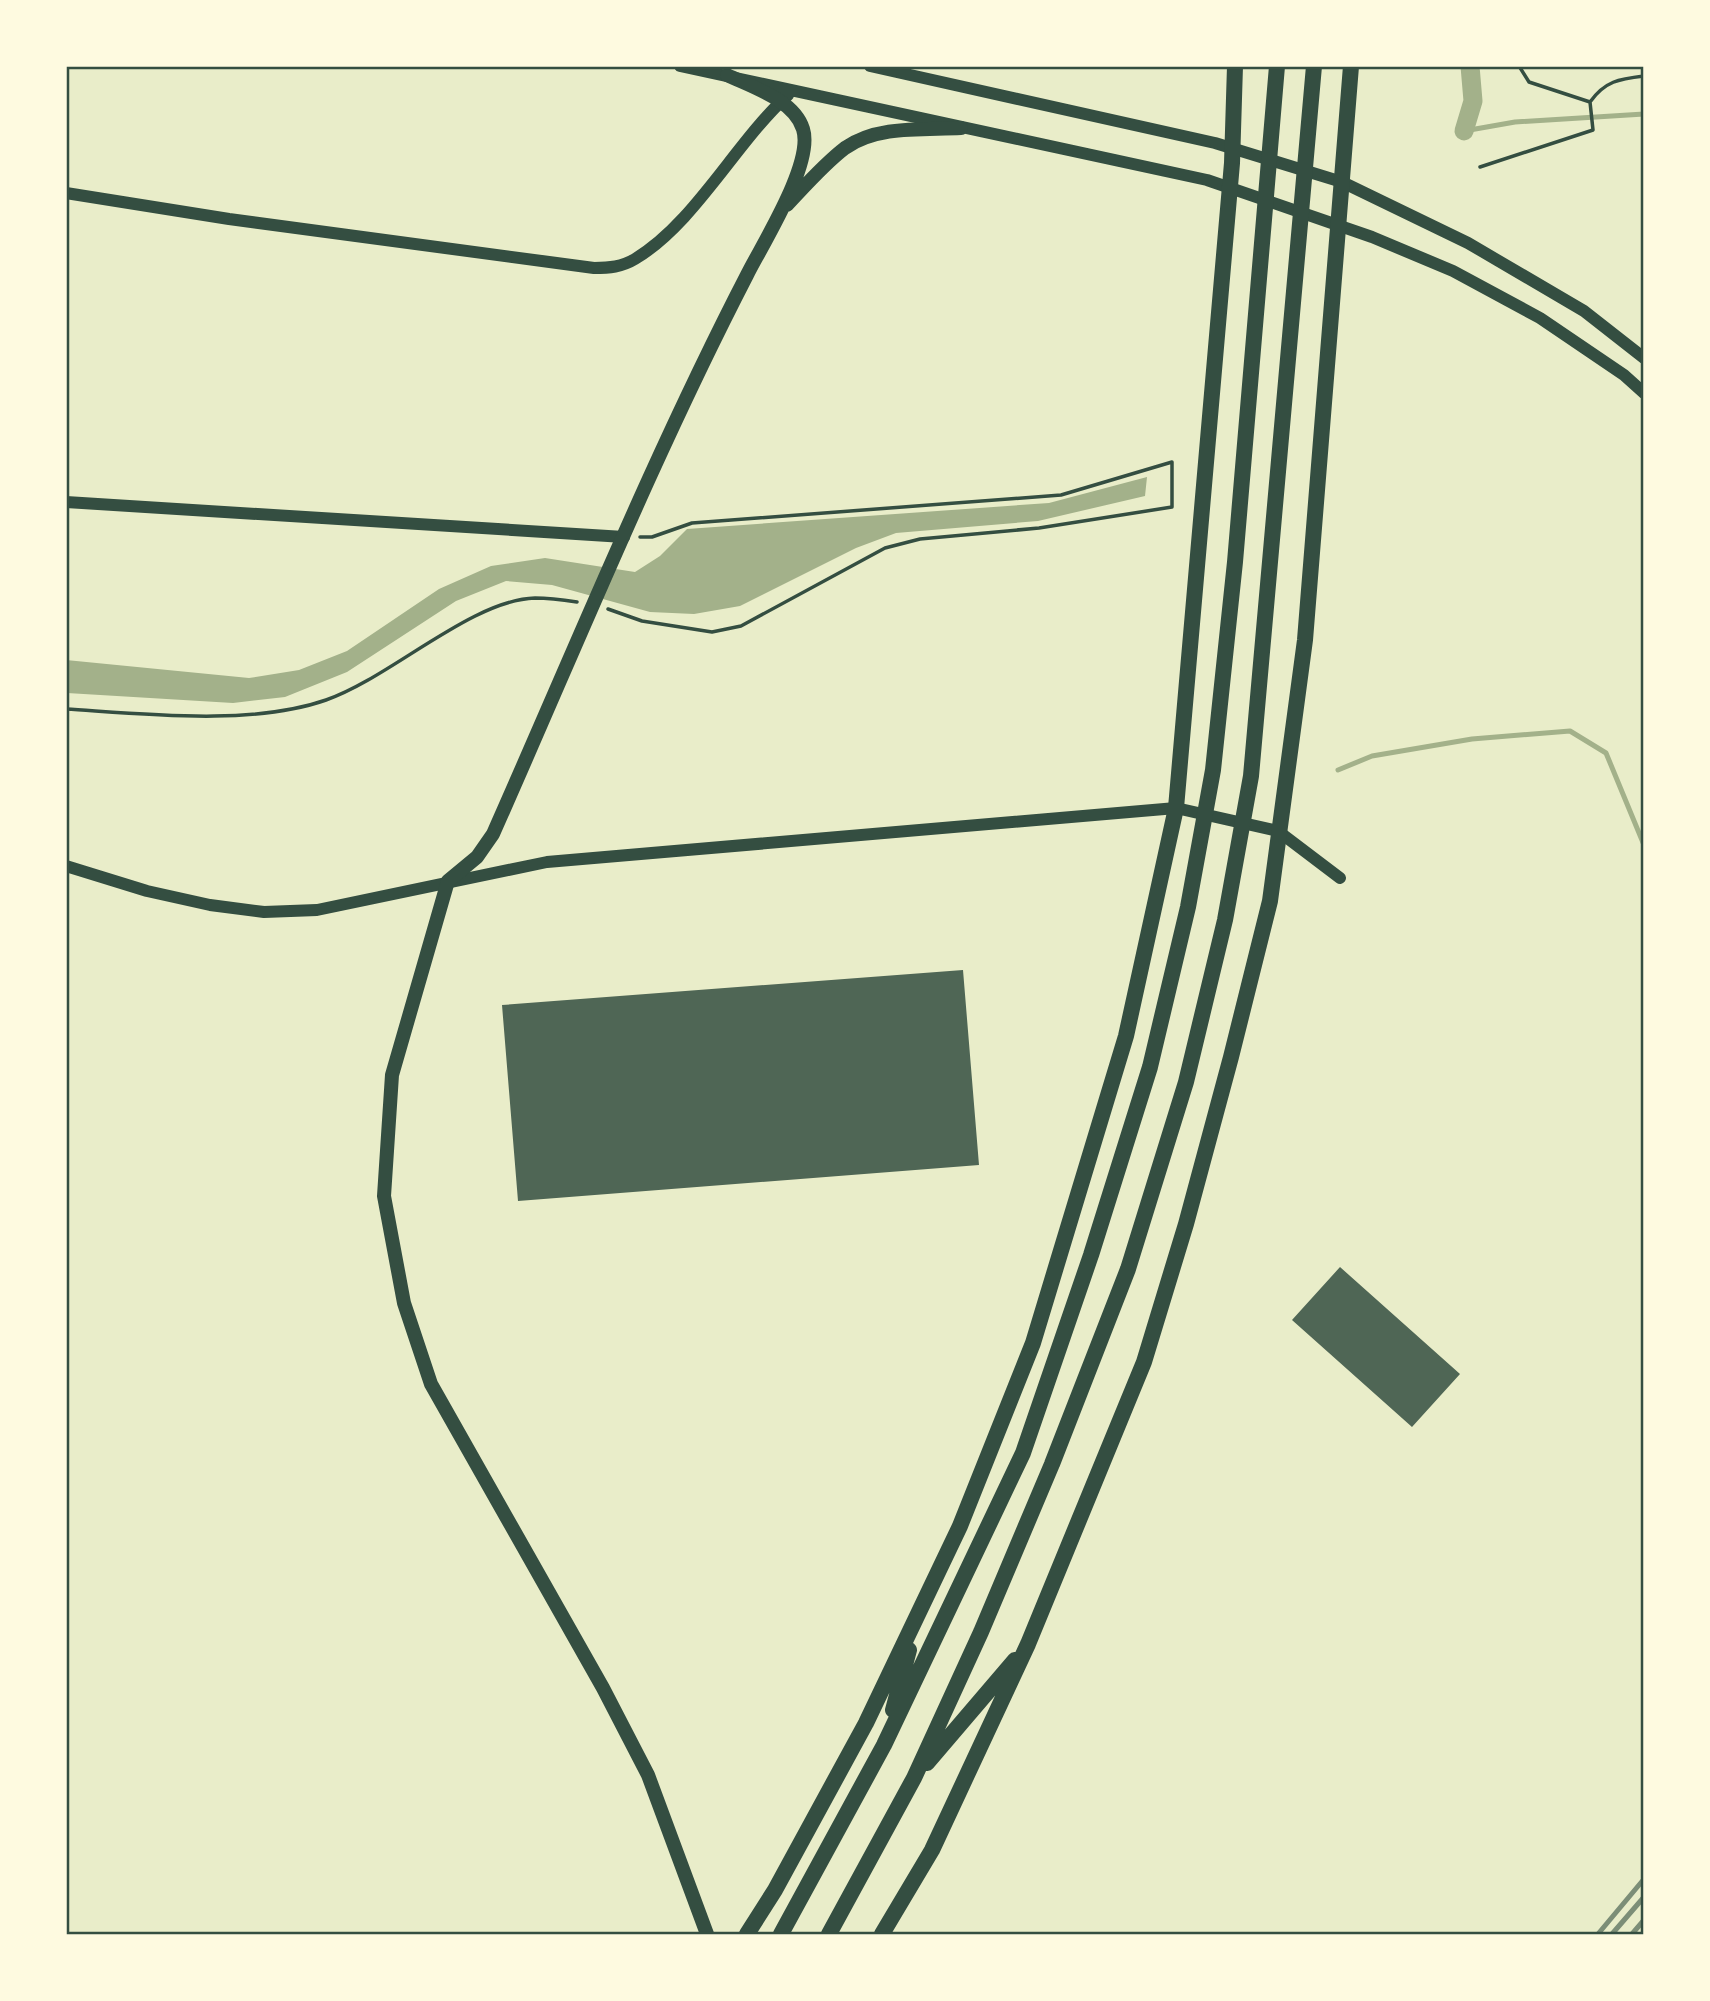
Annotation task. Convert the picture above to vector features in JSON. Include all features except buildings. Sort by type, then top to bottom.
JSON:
[{"type":"highway","points":[[747,1934],[775,1890],[866,1723],[960,1526],[1033,1343],[1126,1036],[1176,808],[1229,188],[1235,66]]},
{"type":"highway","points":[[781,1934],[884,1745],[1023,1452],[1091,1255],[1150,1067],[1188,907],[1213,770],[1236,549],[1277,66]]},
{"type":"highway","points":[[829,1934],[915,1778],[1052,1464],[1128,1269],[1186,1082],[1225,920],[1251,776],[1314,66]]},
{"type":"highway","points":[[882,1934],[932,1850],[1028,1644],[1144,1362],[1182,1237],[1270,901],[1305,640],[1351,66]]},
{"type":"highway","points":[[884,1745],[918,1614]]},
{"type":"highway","points":[[915,1778],[1028,1644]]},
{"type":"main road","points":[[707,1934],[648,1776],[603,1688],[431,1384],[404,1303],[384,1196],[392,1075],[448,881],[477,857],[493,834],[712,341],[778,213],[805,149],[803,129],[793,112],[727,75]]},
{"type":"main road","points":[[778,213],[846,147],[890,132],[961,128]]},
{"type":"street","points":[[680,66],[1207,180],[1339,226],[1453,271],[1540,318],[1624,375],[1643,393]]},
{"type":"street","points":[[870,66],[1232,148],[1342,182],[1479,250],[1584,312],[1643,358]]},
{"type":"street","points":[[66,193],[283,227],[594,268],[615,267],[635,259],[675,225],[794,90]]},
{"type":"street","points":[[66,502],[624,537]]},
{"type":"street","points":[[66,866],[198,902],[264,912],[317,911],[547,862],[1176,808],[1278,831],[1340,878]]},
{"type":"path","points":[[1519,66],[1529,82],[1590,102]]},
{"type":"path","points":[[1480,167],[1594,130],[1590,102],[1601,87],[1615,80],[1643,76]]},
{"type":"path","points":[[66,709],[215,715],[273,710],[325,701],[374,678],[486,612],[533,598],[595,605],[642,621],[678,628],[712,632],[741,626],[885,548],[920,539],[1039,528],[1172,507],[1172,462],[1061,495],[692,523],[652,537],[624,537]]},
{"type":"shaded area","points":[[1147,477],[1145,496],[1038,521],[896,533],[856,548],[740,606],[694,614],[650,612],[552,585],[506,581],[456,601],[347,672],[285,697],[233,703],[67,693],[66,660],[249,678],[299,670],[347,651],[439,589],[491,566],[545,558],[635,572],[660,556],[687,529],[1049,503]]},
{"type":"waterway","points":[[1464,131],[1473,101],[1470,66]]},
{"type":"waterway","points":[[1464,131],[1515,122],[1644,114]]},
{"type":"waterway","points":[[1338,770],[1372,756],[1472,739],[1570,731],[1606,753],[1644,845]]},
{"type":"railway","points":[[1598,1934],[1644,1879]]},
{"type":"railway","points":[[1612,1934],[1644,1897]]},
{"type":"railway","points":[[1632,1934],[1644,1920]]}]
